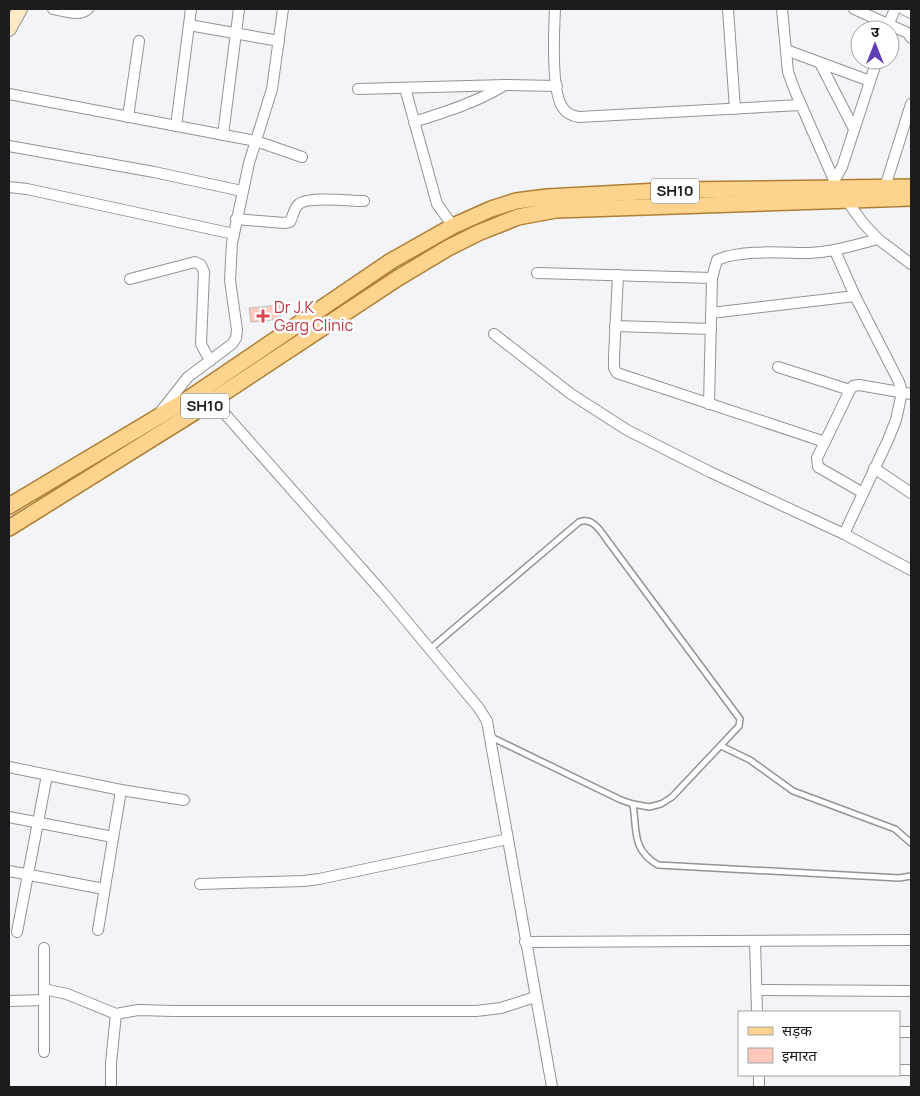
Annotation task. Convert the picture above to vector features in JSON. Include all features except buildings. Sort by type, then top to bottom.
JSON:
[{"type":"main road","points":[[9,29],[20,9]]},
{"type":"main road","name":"SH10","points":[[9,506],[156,418],[208,395],[391,261],[449,228],[491,209],[547,197],[678,190],[836,184],[911,187]]},
{"type":"main road","name":"SH10","points":[[9,528],[208,395],[398,278],[448,248],[478,233],[518,217],[556,210],[911,198]]},
{"type":"street","points":[[52,9],[83,13],[88,9]]},
{"type":"street","points":[[176,126],[191,9]]},
{"type":"street","points":[[223,135],[239,9]]},
{"type":"street","points":[[555,9],[554,49],[557,86],[560,103],[570,115],[579,117],[801,105]]},
{"type":"street","points":[[728,9],[736,109]]},
{"type":"street","points":[[854,9],[874,20]]},
{"type":"street","points":[[902,9],[911,12]]},
{"type":"street","points":[[785,10],[788,72],[836,184],[846,200],[878,240],[911,264]]},
{"type":"street","points":[[156,418],[188,377],[232,344],[236,338],[237,330],[230,280],[236,219],[242,191],[272,89],[281,12]]},
{"type":"street","points":[[188,26],[279,41]]},
{"type":"street","points":[[900,31],[908,33],[911,38]]},
{"type":"street","points":[[128,117],[139,41]]},
{"type":"street","points":[[786,50],[870,80]]},
{"type":"street","points":[[820,63],[854,129]]},
{"type":"street","points":[[836,184],[874,70]]},
{"type":"street","points":[[358,89],[505,85],[557,86]]},
{"type":"street","points":[[414,122],[469,104],[505,85]]},
{"type":"street","points":[[405,88],[437,204],[449,228]]},
{"type":"street","points":[[9,94],[256,141],[302,157]]},
{"type":"street","points":[[885,187],[911,104]]},
{"type":"street","points":[[9,146],[154,172],[242,191]]},
{"type":"street","points":[[9,186],[234,234]]},
{"type":"street","points":[[236,219],[284,224],[290,222],[297,205],[301,202],[310,200],[364,201]]},
{"type":"street","points":[[709,404],[712,278],[717,260],[725,257],[769,252],[835,251],[878,240]]},
{"type":"street","points":[[835,251],[855,296],[899,382],[907,393]]},
{"type":"street","points":[[130,280],[195,262],[201,265],[204,272],[201,344],[210,361]]},
{"type":"street","points":[[537,273],[712,278]]},
{"type":"street","points":[[618,275],[614,368],[617,373],[825,442]]},
{"type":"street","points":[[712,313],[855,296]]},
{"type":"street","points":[[615,326],[711,329]]},
{"type":"street","points":[[494,334],[571,394],[628,430],[710,472],[844,534],[911,570]]},
{"type":"street","points":[[778,367],[850,390]]},
{"type":"street","points":[[863,493],[818,467],[817,458],[853,386],[859,384],[907,393]]},
{"type":"street","points":[[844,534],[888,440],[907,393]]},
{"type":"street","points":[[208,395],[384,594],[478,707],[487,721],[552,1087]]},
{"type":"street","points":[[874,468],[911,493]]},
{"type":"street","points":[[9,769],[184,800]]},
{"type":"street","points":[[17,932],[46,775]]},
{"type":"street","points":[[98,930],[121,790]]},
{"type":"street","points":[[9,817],[113,837]]},
{"type":"street","points":[[200,884],[319,879],[508,839]]},
{"type":"street","points":[[9,871],[104,889]]},
{"type":"street","points":[[526,942],[911,940]]},
{"type":"street","points":[[755,941],[757,1011]]},
{"type":"street","points":[[44,948],[44,1052]]},
{"type":"street","points":[[44,989],[67,994],[113,1013],[156,1009],[174,1011],[476,1011],[500,1008],[535,997]]},
{"type":"street","points":[[757,990],[911,991]]},
{"type":"street","points":[[9,1001],[44,1000]]},
{"type":"street","points":[[111,1087],[113,1013]]},
{"type":"lane","points":[[430,649],[579,522],[585,520],[593,522],[736,711],[740,719],[739,726],[672,797],[661,804],[648,807],[633,804],[612,796],[491,737]]},
{"type":"lane","points":[[720,746],[750,760],[793,791],[895,829],[911,843]]},
{"type":"lane","points":[[633,804],[639,847],[646,858],[658,865],[900,878],[911,876]]},
{"type":"place","name":"Dr J.K Garg Clinic","points":[[263,316]]}]
